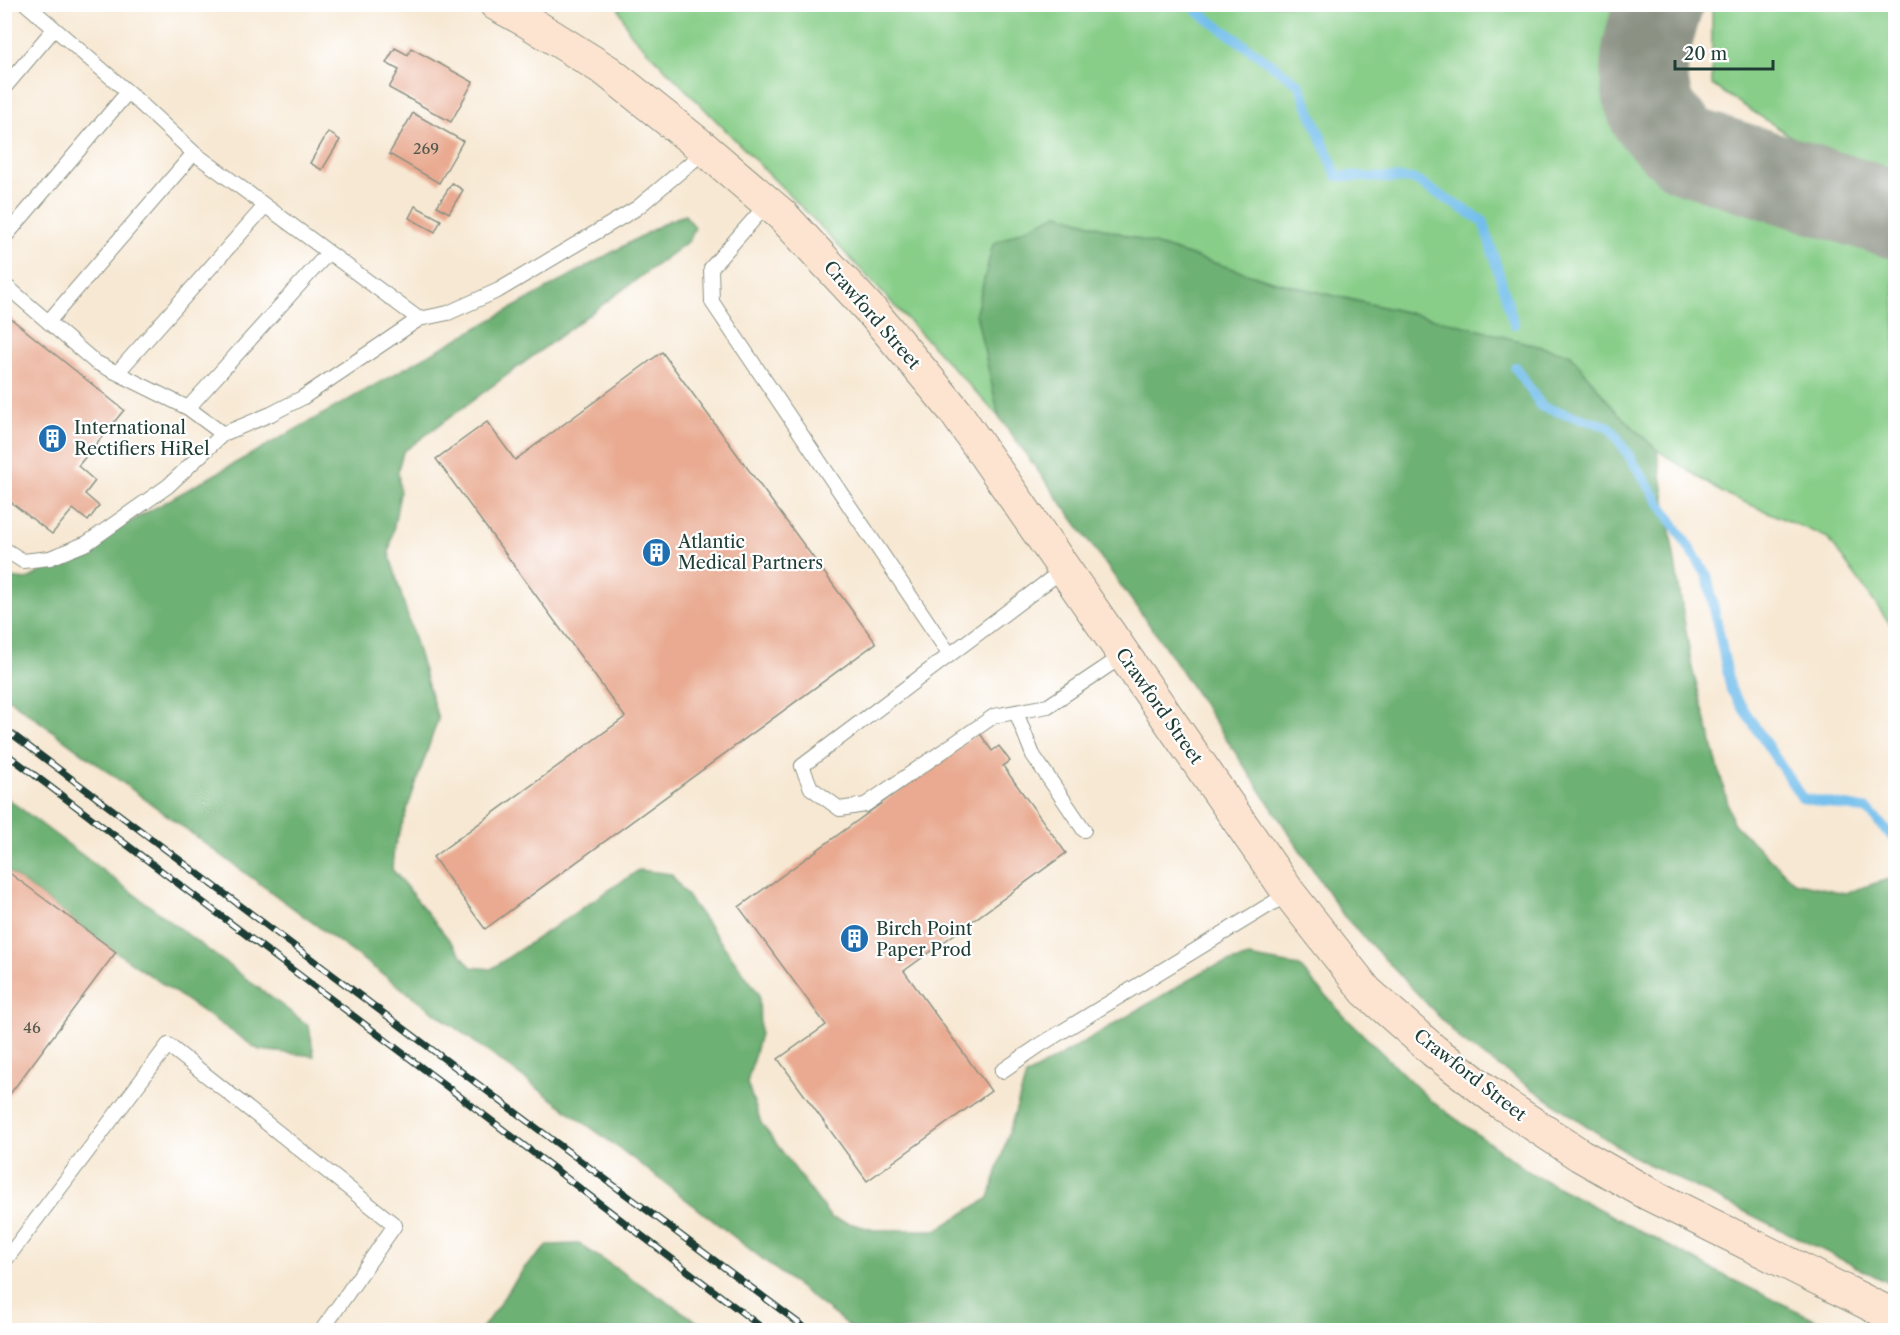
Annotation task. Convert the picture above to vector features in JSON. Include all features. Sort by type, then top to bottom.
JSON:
[{"type":"main road","name":"Crawford Street","points":[[496,4],[528,21],[607,71],[706,150],[782,215],[874,314],[954,410],[1289,893],[1366,991],[1434,1051],[1503,1104],[1580,1155],[1647,1193],[1896,1317]]},
{"type":"lane","points":[[26,4],[128,92],[194,153],[419,319]]},
{"type":"lane","points":[[4,88],[54,29]]},
{"type":"lane","points":[[4,238],[128,92]]},
{"type":"lane","points":[[4,549],[23,561],[50,558],[87,543],[168,486],[223,434],[302,398],[419,319],[448,313],[499,290],[637,208],[706,150]]},
{"type":"lane","points":[[48,322],[194,153]]},
{"type":"lane","points":[[768,203],[711,268],[712,302],[950,655]]},
{"type":"lane","points":[[117,373],[265,206]]},
{"type":"lane","points":[[188,408],[328,253]]},
{"type":"lane","points":[[4,284],[95,362],[188,408],[223,434]]},
{"type":"lane","points":[[1064,569],[802,766],[811,788],[840,809],[865,805],[994,716],[1048,706],[1124,655]]},
{"type":"lane","points":[[1016,712],[1033,755],[1084,830]]},
{"type":"lane","points":[[1002,1071],[1040,1045],[1289,893]]},
{"type":"lane","points":[[4,1262],[168,1045],[395,1225],[322,1330]]},
{"type":"green space","points":[[617,5],[1624,5],[1617,55],[1619,98],[1633,134],[1659,162],[1696,183],[1895,248],[1895,631],[1828,538],[1723,493],[1657,450],[1615,410],[1461,325],[1275,282],[1058,214],[993,245],[976,313],[999,417],[819,225],[630,33]]},
{"type":"green space","points":[[1712,5],[1895,5],[1895,177],[1803,144],[1712,85]]},
{"type":"green space","points":[[1058,214],[1275,282],[1461,325],[1571,355],[1615,410],[1657,450],[1692,668],[1733,823],[1794,882],[1845,893],[1895,877],[1895,1286],[1630,1155],[1463,1042],[1343,915],[1164,645],[999,417],[976,313],[993,244]]},
{"type":"green space","points":[[685,215],[695,227],[690,240],[403,452],[398,470],[400,493],[389,553],[438,719],[394,848],[392,869],[471,967],[491,969],[639,870],[671,874],[759,994],[760,1034],[747,1083],[761,1123],[831,1218],[874,1230],[936,1230],[989,1198],[1026,1076],[1209,968],[1249,957],[1299,966],[1345,1017],[1430,1100],[1531,1173],[1727,1277],[1837,1330],[854,1330],[639,1163],[5,696],[5,577],[26,580],[668,221]]},
{"type":"green space","points":[[4,796],[309,1026],[314,1056],[259,1050],[116,952],[5,869]]},
{"type":"green space","points":[[579,1244],[710,1330],[481,1330],[525,1267],[549,1245]]},
{"type":"building","points":[[395,48],[408,55],[411,48],[473,82],[451,122],[389,88],[399,70],[386,63]]},
{"type":"building","points":[[413,113],[463,141],[439,183],[389,154]]},
{"type":"building","points":[[328,132],[340,140],[322,170],[310,163]]},
{"type":"building","points":[[452,183],[463,190],[449,213],[437,206]]},
{"type":"building","points":[[415,206],[441,220],[435,232],[409,218]]},
{"type":"building","name":"International Rectifiers HiRel","points":[[4,313],[124,410],[78,466],[95,481],[85,494],[99,506],[88,521],[73,509],[52,534],[4,497]]},
{"type":"building","name":"Atlantic Medical Partners","points":[[662,352],[876,643],[485,929],[433,857],[625,717],[436,459],[487,422],[515,460]]},
{"type":"building","name":"Birch Point Paper Prod","points":[[979,732],[992,751],[999,746],[1010,761],[1003,766],[1066,853],[904,971],[991,1091],[867,1181],[778,1059],[826,1025],[739,907]]},
{"type":"building","points":[[4,869],[116,952],[4,1102]]},
{"type":"waterway","points":[[1193,4],[1198,12],[1299,84],[1337,176],[1413,179],[1483,221],[1514,324]]},
{"type":"waterway","points":[[1515,367],[1542,407],[1610,427],[1707,575],[1731,690],[1802,798],[1868,810],[1896,841]]},
{"type":"taxiway","points":[[1659,4],[1646,51],[1645,87],[1654,115],[1687,150],[1896,215]]},
{"type":"railway","points":[[4,728],[808,1330]]},
{"type":"railway","points":[[4,752],[765,1330]]},
{"type":"place","name":"International Rectifiers HiRel","points":[[53,438]]},
{"type":"place","name":"Atlantic Medical Partners","points":[[657,552]]},
{"type":"place","name":"Birch Point Paper Prod","points":[[855,939]]}]
